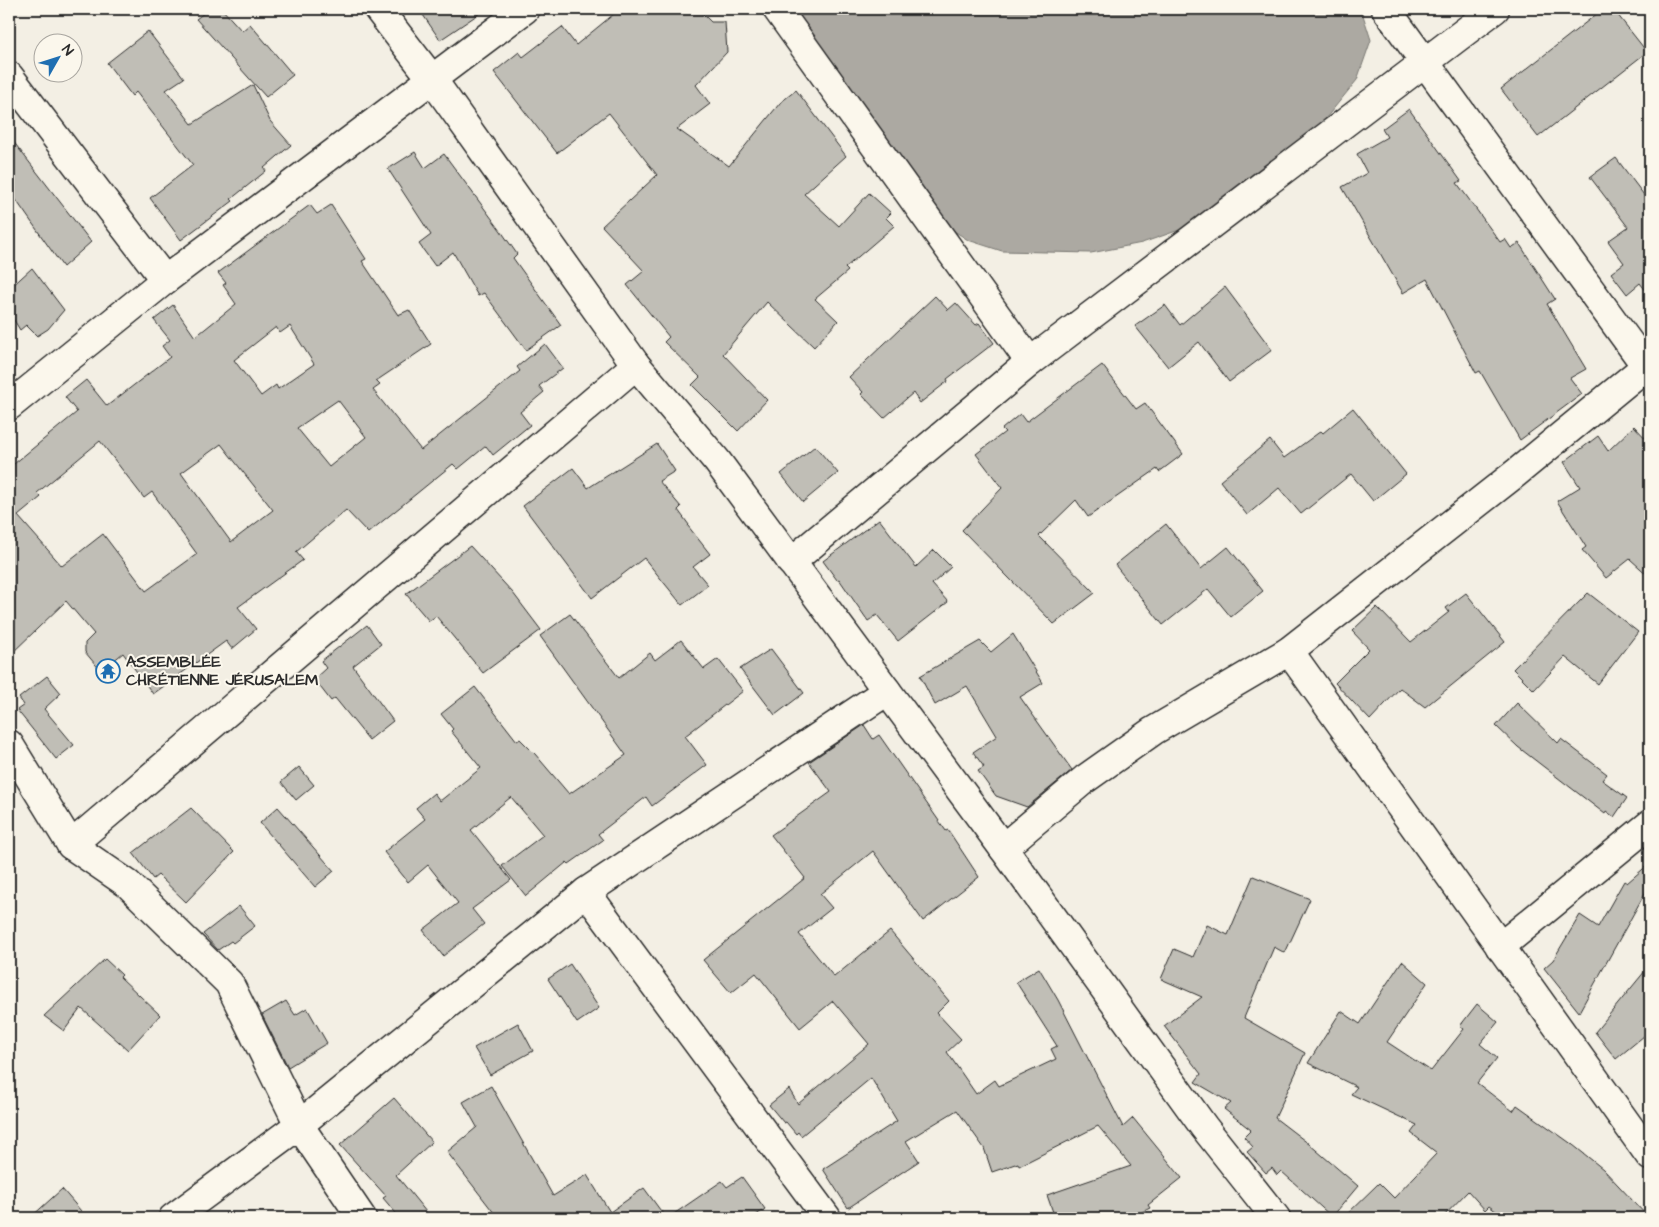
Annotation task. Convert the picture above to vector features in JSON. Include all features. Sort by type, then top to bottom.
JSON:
[{"type":"street","points":[[378,9],[432,79],[636,365],[717,460],[1003,848],[1204,1127],[1276,1218]]},
{"type":"street","points":[[9,406],[165,280],[525,9]]},
{"type":"street","points":[[777,9],[1030,362]]},
{"type":"street","points":[[1003,848],[1085,779],[1153,731],[1289,651],[1516,473],[1648,364],[1386,9]]},
{"type":"street","points":[[792,562],[1030,362],[1495,9]]},
{"type":"street","points":[[9,76],[165,280]]},
{"type":"street","points":[[71,845],[636,365]]},
{"type":"street","points":[[1289,651],[1650,1156]]},
{"type":"street","points":[[172,1218],[299,1126],[586,892],[887,691]]},
{"type":"street","points":[[9,744],[71,845],[128,884],[229,983],[299,1126],[362,1218]]},
{"type":"street","points":[[1500,948],[1650,824]]},
{"type":"street","points":[[586,892],[827,1218]]},
{"type":"shaded area","points":[[788,9],[1361,9],[1371,40],[1357,80],[1321,124],[1229,203],[1182,229],[1142,243],[1091,253],[1002,251],[968,240],[936,219]]},
{"type":"building","points":[[209,9],[222,9],[242,31],[250,24],[293,75],[266,97],[196,19]]},
{"type":"building","points":[[419,9],[486,9],[440,40]]},
{"type":"building","points":[[620,9],[698,9],[711,22],[725,22],[727,52],[696,85],[710,104],[677,129],[729,166],[780,103],[796,90],[846,156],[804,194],[839,226],[869,193],[891,213],[886,218],[894,226],[845,268],[848,271],[815,299],[838,321],[814,347],[767,302],[723,354],[767,400],[738,431],[692,385],[700,377],[664,342],[669,337],[627,285],[644,271],[602,226],[657,175],[609,113],[557,153],[494,72],[519,52],[523,57],[562,27],[576,45]]},
{"type":"building","points":[[1603,9],[1613,9],[1647,52],[1538,137],[1501,89]]},
{"type":"building","points":[[148,31],[184,78],[166,90],[192,124],[253,85],[270,121],[291,145],[264,168],[266,171],[231,199],[233,201],[181,240],[150,198],[193,165],[136,92],[132,96],[107,63]]},
{"type":"building","points":[[1409,109],[1461,181],[1457,183],[1500,242],[1505,239],[1511,248],[1519,243],[1555,299],[1547,304],[1586,369],[1570,378],[1582,394],[1520,440],[1480,371],[1476,373],[1427,279],[1403,293],[1342,187],[1367,173],[1357,154],[1387,137],[1382,129]]},
{"type":"building","points":[[9,136],[91,242],[63,267],[9,190]]},
{"type":"building","points":[[415,152],[425,168],[444,154],[517,254],[513,258],[561,325],[526,350],[484,293],[478,296],[453,252],[435,266],[419,244],[431,235],[388,169]]},
{"type":"building","points":[[1616,158],[1650,203],[1650,296],[1640,283],[1627,294],[1611,273],[1624,263],[1608,241],[1628,227],[1590,177]]},
{"type":"building","points":[[310,205],[317,214],[331,205],[366,259],[362,261],[398,315],[409,310],[431,344],[376,381],[380,385],[373,390],[421,450],[520,371],[517,367],[545,344],[563,368],[539,386],[544,392],[520,412],[530,425],[493,455],[486,446],[458,469],[453,464],[368,533],[346,510],[296,552],[303,560],[238,607],[256,629],[232,649],[226,641],[153,694],[123,653],[101,671],[85,652],[85,643],[94,634],[66,601],[9,656],[9,468],[77,412],[65,397],[86,380],[107,406],[170,357],[162,346],[170,340],[154,320],[173,305],[195,337],[236,304],[223,285],[226,283],[218,273]],"holes":[[[290,326],[314,364],[278,389],[276,385],[261,396],[234,360],[276,327],[280,333]],[[338,400],[366,437],[329,467],[297,428]],[[100,441],[144,498],[152,492],[197,554],[146,591],[103,534],[62,566],[18,516],[41,497],[37,493]],[[221,444],[273,510],[231,542],[181,473]]]},
{"type":"building","points":[[32,268],[64,310],[48,329],[37,336],[26,325],[20,330],[9,312],[9,289]]},
{"type":"building","points":[[1225,287],[1272,350],[1229,382],[1199,342],[1168,367],[1135,326],[1165,305],[1180,325]]},
{"type":"building","points":[[935,296],[948,310],[956,303],[976,325],[979,323],[994,343],[947,379],[948,381],[920,403],[913,393],[884,418],[861,394],[863,392],[849,377]]},
{"type":"building","points":[[1102,365],[1136,409],[1145,403],[1183,454],[1159,472],[1157,469],[1088,517],[1076,500],[1039,536],[1095,593],[1054,624],[962,530],[1002,488],[976,454],[1005,432],[1002,429],[1020,414],[1026,422]]},
{"type":"building","points":[[1353,408],[1406,474],[1373,501],[1351,474],[1301,514],[1279,488],[1247,515],[1220,481],[1270,440],[1284,458],[1321,431],[1323,433]]},
{"type":"building","points":[[1634,426],[1650,443],[1650,577],[1630,559],[1606,578],[1582,550],[1586,547],[1557,501],[1580,487],[1564,462],[1598,436],[1608,451]]},
{"type":"building","points":[[657,444],[675,471],[659,481],[681,507],[678,510],[710,554],[693,567],[708,585],[682,605],[644,558],[592,598],[523,506],[573,468],[588,488]]},
{"type":"building","points":[[815,446],[838,473],[803,502],[781,474]]},
{"type":"building","points":[[879,519],[916,567],[934,550],[951,567],[932,584],[948,602],[898,641],[877,615],[868,621],[839,579],[837,580],[823,561]]},
{"type":"building","points":[[1166,524],[1201,569],[1228,547],[1263,591],[1231,617],[1208,589],[1163,625],[1115,565]]},
{"type":"building","points":[[470,546],[513,593],[541,630],[483,673],[436,616],[429,621],[406,594]]},
{"type":"building","points":[[1466,593],[1505,642],[1425,707],[1400,688],[1370,720],[1335,683],[1369,649],[1352,631],[1377,607],[1411,642],[1449,612],[1446,608]]},
{"type":"building","points":[[1588,593],[1638,632],[1598,684],[1565,657],[1534,690],[1513,669]]},
{"type":"building","points":[[570,614],[619,678],[650,653],[655,660],[681,640],[704,669],[718,659],[743,691],[685,736],[707,765],[652,806],[646,797],[598,834],[603,840],[569,864],[567,862],[526,896],[502,866],[543,835],[511,797],[471,830],[511,880],[472,909],[484,924],[443,956],[423,930],[458,903],[428,865],[408,882],[384,852],[425,819],[416,808],[434,793],[440,801],[481,768],[451,731],[453,729],[441,714],[475,687],[517,741],[520,739],[535,754],[569,794],[626,755],[540,636]]},
{"type":"building","points":[[367,625],[381,644],[353,666],[393,721],[369,740],[335,698],[331,701],[314,679],[326,668],[321,661]]},
{"type":"building","points":[[1013,634],[1043,683],[1020,697],[1072,770],[1027,807],[996,796],[978,771],[984,767],[973,752],[997,736],[967,686],[935,705],[920,676],[980,641],[991,652]]},
{"type":"building","points":[[771,649],[804,693],[775,715],[740,669]]},
{"type":"building","points":[[47,676],[61,693],[44,709],[74,745],[56,759],[17,710],[24,705],[19,698]]},
{"type":"building","points":[[1517,703],[1558,743],[1561,739],[1607,774],[1602,780],[1627,798],[1614,817],[1606,811],[1605,814],[1518,747],[1496,726]]},
{"type":"building","points":[[864,725],[873,739],[879,735],[946,831],[948,830],[979,877],[923,921],[873,851],[820,894],[832,908],[799,934],[834,977],[890,931],[949,1001],[937,1013],[961,1039],[947,1052],[976,1094],[995,1080],[999,1086],[1056,1059],[1051,1049],[1057,1046],[1016,982],[1039,968],[1058,1000],[1123,1127],[1133,1118],[1182,1178],[1148,1205],[1150,1208],[1130,1218],[1055,1218],[1047,1195],[1131,1166],[1098,1126],[1019,1166],[1018,1163],[992,1172],[984,1148],[957,1110],[906,1141],[919,1161],[848,1208],[823,1169],[897,1121],[871,1078],[801,1136],[798,1132],[796,1134],[786,1122],[784,1123],[769,1105],[789,1089],[798,1104],[869,1044],[833,1001],[800,1028],[756,973],[731,993],[703,960],[805,878],[771,835],[831,792],[809,762]]},
{"type":"building","points":[[299,767],[314,785],[296,800],[281,782]]},
{"type":"building","points":[[278,807],[334,871],[315,887],[260,823]]},
{"type":"building","points":[[191,808],[234,852],[186,902],[158,875],[153,879],[133,853]]},
{"type":"building","points":[[1650,863],[1650,884],[1579,1012],[1544,968],[1553,960],[1580,915],[1598,927],[1624,881],[1627,883]]},
{"type":"building","points":[[1253,876],[1310,899],[1285,953],[1274,947],[1244,1018],[1305,1053],[1275,1118],[1358,1186],[1332,1217],[1281,1171],[1277,1175],[1272,1168],[1266,1173],[1247,1152],[1253,1147],[1244,1137],[1251,1130],[1224,1109],[1231,1103],[1195,1082],[1201,1074],[1164,1026],[1202,997],[1161,979],[1174,949],[1193,957],[1207,925],[1228,935]]},
{"type":"building","points":[[239,906],[255,926],[233,943],[231,941],[218,950],[203,934]]},
{"type":"building","points":[[105,959],[122,975],[120,977],[160,1015],[128,1050],[81,1008],[64,1031],[44,1016]]},
{"type":"building","points":[[1402,961],[1427,983],[1387,1042],[1431,1071],[1464,1029],[1460,1026],[1477,1004],[1498,1022],[1480,1044],[1497,1058],[1477,1083],[1513,1111],[1517,1105],[1573,1145],[1603,1169],[1649,1218],[1505,1218],[1489,1206],[1485,1210],[1468,1191],[1442,1218],[1343,1218],[1379,1183],[1394,1198],[1437,1153],[1411,1133],[1417,1125],[1351,1094],[1357,1087],[1308,1063],[1341,1011],[1360,1024]]},
{"type":"building","points":[[570,964],[599,1008],[577,1023],[548,979]]},
{"type":"building","points":[[1650,965],[1650,1031],[1616,1059],[1595,1032]]},
{"type":"building","points":[[286,1001],[295,1015],[307,1008],[327,1043],[288,1067],[262,1015]]},
{"type":"building","points":[[518,1023],[533,1051],[490,1075],[474,1048]]},
{"type":"building","points":[[491,1086],[553,1196],[587,1175],[610,1212],[644,1188],[666,1218],[498,1218],[447,1152],[477,1127],[463,1102]]},
{"type":"building","points":[[394,1098],[432,1142],[396,1175],[431,1218],[400,1218],[383,1198],[386,1196],[340,1145]]},
{"type":"building","points":[[742,1177],[765,1209],[752,1218],[668,1218],[722,1181],[727,1187]]},
{"type":"building","points":[[62,1189],[87,1218],[30,1218]]},
{"type":"place","name":"ASSEMBLÉE CHRÉTIENNE JÉRUSALEM","points":[[108,671]]}]
